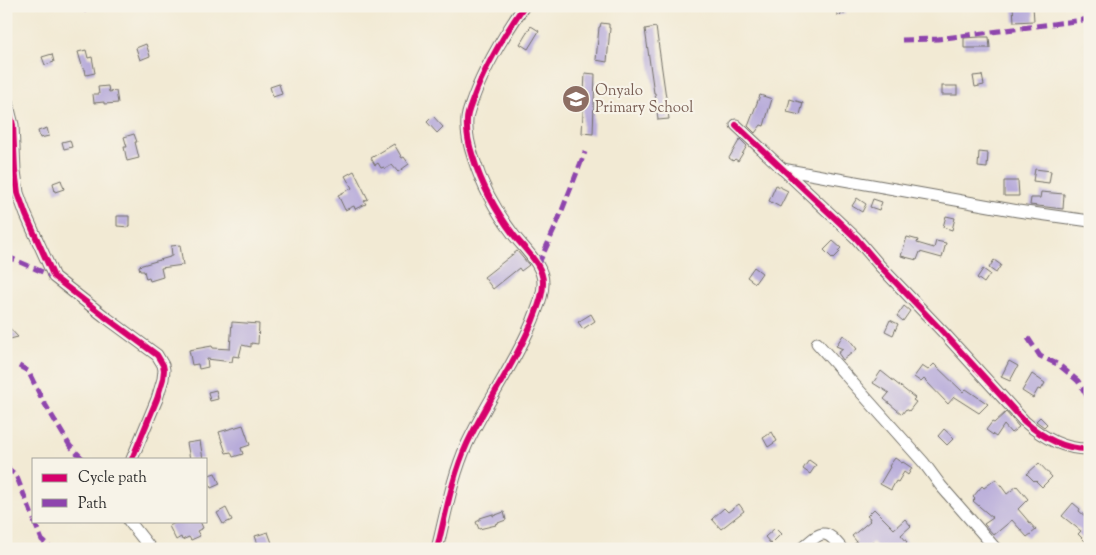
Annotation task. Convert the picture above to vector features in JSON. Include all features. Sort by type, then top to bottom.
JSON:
[{"type":"street","points":[[438,549],[450,491],[463,453],[478,422],[528,333],[542,293],[543,275],[538,265],[507,226],[489,197],[478,174],[467,132],[467,119],[479,82],[497,47],[524,6]]},
{"type":"street","points":[[6,98],[13,125],[18,193],[54,277],[157,355],[163,364],[163,379],[157,399],[132,458]]},
{"type":"street","points":[[736,125],[856,238],[1024,421],[1034,430],[1059,444],[1074,449],[1090,449]]},
{"type":"street","points":[[782,169],[1018,211],[1090,221]]},
{"type":"street","points":[[818,343],[919,457],[941,486],[996,549]]},
{"type":"street","points":[[130,522],[151,549]]},
{"type":"street","points":[[801,549],[815,537],[825,533],[834,539],[842,549]]},
{"type":"building","points":[[836,6],[844,6],[845,14],[837,15]]},
{"type":"building","points":[[1013,6],[1033,6],[1034,21],[1014,22]]},
{"type":"building","points":[[601,23],[609,24],[610,28],[607,62],[596,60]]},
{"type":"building","points":[[531,26],[539,31],[528,49],[520,44]]},
{"type":"building","points":[[656,27],[669,119],[658,120],[645,29]]},
{"type":"building","points":[[989,37],[990,48],[964,48],[964,38]]},
{"type":"building","points":[[146,44],[150,56],[140,60],[136,48]]},
{"type":"building","points":[[86,50],[88,58],[92,57],[95,73],[86,75],[78,52]]},
{"type":"building","points":[[52,54],[54,62],[45,65],[42,57]]},
{"type":"building","points":[[585,73],[595,74],[593,134],[582,133]]},
{"type":"building","points":[[982,75],[984,85],[975,87],[973,76]]},
{"type":"building","points":[[279,84],[282,94],[273,97],[270,87]]},
{"type":"building","points":[[108,86],[109,92],[116,91],[118,103],[94,103],[93,94],[99,94],[98,87]]},
{"type":"building","points":[[942,86],[957,86],[957,95],[942,95]]},
{"type":"building","points":[[760,95],[772,99],[764,126],[761,125],[755,133],[748,126]]},
{"type":"building","points":[[790,99],[803,103],[800,115],[787,112]]},
{"type":"building","points":[[433,116],[443,127],[437,133],[427,122]]},
{"type":"building","points":[[47,128],[49,136],[40,138],[38,131]]},
{"type":"building","points":[[134,134],[139,158],[127,161],[124,147],[127,147],[124,137]]},
{"type":"building","points":[[740,139],[747,146],[738,161],[735,159],[733,161],[729,158]]},
{"type":"building","points":[[70,140],[72,147],[64,149],[62,142]]},
{"type":"building","points":[[394,144],[402,158],[404,157],[409,164],[398,172],[392,165],[385,169],[384,167],[381,168],[378,163],[375,165],[371,158]]},
{"type":"building","points":[[979,152],[988,153],[987,168],[978,167]]},
{"type":"building","points":[[1035,169],[1051,171],[1049,183],[1033,181]]},
{"type":"building","points":[[354,171],[368,199],[364,201],[366,204],[355,209],[354,206],[345,210],[338,195],[352,188],[345,176]]},
{"type":"building","points":[[61,180],[64,189],[55,192],[53,183]]},
{"type":"building","points":[[1004,181],[1018,181],[1019,196],[1004,196]]},
{"type":"building","points":[[776,185],[788,191],[780,207],[769,201]]},
{"type":"building","points":[[1041,192],[1064,194],[1063,209],[1030,205],[1031,198],[1040,198]]},
{"type":"building","points":[[857,198],[866,204],[862,212],[852,206]]},
{"type":"building","points":[[873,199],[882,202],[879,210],[870,207]]},
{"type":"building","points":[[117,216],[129,216],[129,227],[117,226]]},
{"type":"building","points":[[946,216],[955,218],[952,230],[943,227]]},
{"type":"building","points":[[907,237],[918,240],[917,243],[934,248],[936,241],[946,243],[942,258],[920,252],[917,260],[901,256]]},
{"type":"building","points":[[833,241],[841,248],[838,251],[840,252],[833,259],[824,250]]},
{"type":"building","points":[[180,245],[183,265],[161,268],[163,277],[150,281],[149,278],[146,279],[144,271],[140,271],[139,266],[172,256],[171,246]]},
{"type":"building","points":[[517,251],[529,265],[521,271],[519,268],[493,289],[484,277]]},
{"type":"building","points":[[994,260],[1001,265],[996,273],[989,268]]},
{"type":"building","points":[[754,267],[762,273],[755,283],[747,277]]},
{"type":"building","points":[[983,269],[990,274],[984,283],[977,278]]},
{"type":"building","points":[[904,306],[910,311],[903,321],[897,316]]},
{"type":"building","points":[[591,314],[595,321],[583,329],[578,322]]},
{"type":"building","points":[[890,320],[898,324],[893,335],[885,331]]},
{"type":"building","points":[[232,322],[259,324],[258,344],[251,343],[251,347],[242,345],[239,357],[233,356],[232,362],[207,359],[208,367],[199,369],[198,364],[192,365],[189,350],[212,346],[213,348],[230,349]]},
{"type":"building","points":[[6,324],[18,337],[6,340]]},
{"type":"building","points":[[843,335],[857,349],[843,360],[838,353],[843,349],[836,346]]},
{"type":"building","points":[[1009,361],[1018,366],[1010,381],[1001,377]]},
{"type":"building","points":[[934,364],[963,392],[966,389],[988,404],[979,413],[954,397],[948,404],[924,379],[921,382],[914,377],[922,366],[928,370]]},
{"type":"building","points":[[881,371],[915,398],[913,400],[916,402],[909,411],[906,409],[902,414],[884,399],[889,393],[873,383]]},
{"type":"building","points":[[1032,374],[1045,383],[1041,390],[1038,389],[1033,398],[1022,391]]},
{"type":"building","points":[[216,390],[218,399],[210,401],[208,392]]},
{"type":"building","points":[[1006,412],[1019,427],[1011,433],[1004,425],[996,437],[986,430],[992,422],[994,423]]},
{"type":"building","points":[[1040,417],[1047,424],[1044,427],[1036,421]]},
{"type":"building","points":[[243,425],[250,445],[241,448],[243,454],[233,457],[231,452],[226,453],[219,432]]},
{"type":"building","points":[[944,429],[954,438],[947,445],[938,436]]},
{"type":"building","points":[[772,432],[777,441],[768,447],[763,438]]},
{"type":"building","points":[[200,441],[203,458],[190,458],[187,443]]},
{"type":"building","points":[[895,458],[912,468],[908,475],[904,472],[891,490],[880,484]]},
{"type":"building","points":[[809,460],[816,465],[810,474],[803,469]]},
{"type":"building","points":[[1039,463],[1052,477],[1042,487],[1027,474]]},
{"type":"building","points":[[215,473],[220,484],[211,488],[208,475]]},
{"type":"building","points":[[996,479],[1007,494],[1017,486],[1028,499],[1018,509],[1036,530],[1027,537],[1012,520],[994,535],[984,524],[993,518],[973,501],[975,499],[973,497],[982,486],[984,488]]},
{"type":"building","points":[[1073,503],[1087,518],[1085,520],[1090,522],[1090,546],[1078,534],[1081,531],[1062,516]]},
{"type":"building","points":[[739,504],[744,511],[721,529],[712,519],[724,508],[728,512]]},
{"type":"building","points":[[226,508],[232,520],[223,524],[217,513]]},
{"type":"building","points":[[874,509],[894,529],[905,519],[911,526],[901,535],[907,542],[900,549],[878,549],[873,542],[864,549],[858,549],[854,544],[857,542],[852,536],[870,521],[870,518],[867,516]]},
{"type":"building","points":[[504,512],[506,520],[496,525],[479,529],[476,522],[480,518]]},
{"type":"building","points":[[177,522],[200,522],[203,528],[197,531],[200,536],[191,540],[189,537],[182,540],[181,537],[176,540],[169,526]]},
{"type":"building","points":[[775,528],[781,534],[771,544],[765,537]]},
{"type":"building","points":[[268,532],[272,543],[259,547],[255,536]]},
{"type":"marked path","points":[[78,6],[87,11],[93,6]]},
{"type":"marked path","points":[[902,40],[938,39],[1090,19]]},
{"type":"marked path","points":[[538,265],[585,152]]},
{"type":"marked path","points":[[6,256],[54,277]]},
{"type":"marked path","points":[[1028,338],[1040,356],[1059,365],[1078,381],[1090,401]]},
{"type":"marked path","points":[[19,366],[28,371],[70,446],[82,458]]},
{"type":"marked path","points":[[6,467],[16,475],[32,515]]},
{"type":"marked path","points":[[34,522],[42,540],[52,549]]},
{"type":"cycle path","points":[[437,549],[457,469],[467,444],[526,336],[542,294],[543,284],[540,270],[506,225],[495,207],[473,157],[467,130],[468,112],[483,75],[502,39],[524,6]]},
{"type":"cycle path","points":[[6,98],[13,125],[18,193],[54,277],[157,355],[163,365],[163,379],[157,399],[132,458]]},
{"type":"cycle path","points":[[736,125],[856,238],[1024,421],[1046,437],[1063,445],[1090,449]]},
{"type":"place","name":"Onyalo Primary School","points":[[576,99]]}]
